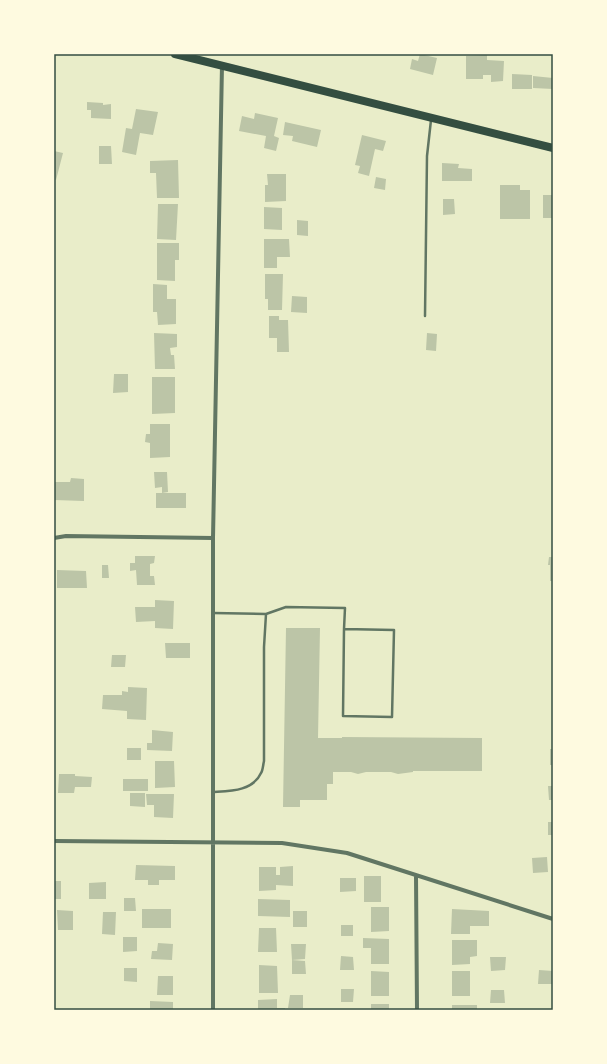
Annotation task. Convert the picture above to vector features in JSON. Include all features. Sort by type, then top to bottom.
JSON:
[{"type":"main road","points":[[175,54],[553,148]]},
{"type":"street","points":[[213,1010],[213,538],[222,65]]},
{"type":"street","points":[[54,538],[66,536],[213,538]]},
{"type":"street","points":[[54,841],[282,843],[347,853],[553,919]]},
{"type":"street","points":[[416,874],[416,1010]]},
{"type":"lane","points":[[425,316],[427,156],[432,118]]},
{"type":"lane","points":[[213,613],[266,614],[286,608],[345,608],[344,629],[343,716],[392,717],[394,630],[344,629]]},
{"type":"lane","points":[[212,792],[242,788],[253,783],[261,773],[264,761],[264,647],[266,614]]},
{"type":"building","points":[[420,54],[437,58],[433,75],[410,69],[412,59],[418,61]]},
{"type":"building","points":[[487,55],[487,60],[504,61],[503,81],[491,82],[491,75],[483,75],[483,79],[466,79],[466,56]]},
{"type":"building","points":[[512,74],[532,75],[532,89],[512,89]]},
{"type":"building","points":[[533,76],[553,78],[553,89],[533,88]]},
{"type":"building","points":[[87,102],[103,103],[103,105],[111,104],[111,119],[91,118],[91,110],[87,110]]},
{"type":"building","points":[[136,109],[158,112],[153,135],[140,133],[136,155],[122,152],[126,128],[132,129]]},
{"type":"building","points":[[255,113],[278,118],[274,136],[279,138],[276,151],[264,148],[266,136],[239,131],[242,116],[254,119]]},
{"type":"building","points":[[285,122],[321,130],[317,147],[292,141],[293,136],[283,135]]},
{"type":"building","points":[[362,135],[386,141],[383,151],[375,149],[369,176],[358,173],[360,166],[355,165]]},
{"type":"building","points":[[99,146],[111,146],[112,164],[99,164]]},
{"type":"building","points":[[54,151],[63,153],[56,180],[54,179]]},
{"type":"building","points":[[178,160],[179,198],[157,198],[156,173],[150,173],[150,161]]},
{"type":"building","points":[[442,163],[459,164],[458,168],[472,169],[472,181],[442,181]]},
{"type":"building","points":[[267,174],[286,174],[286,201],[265,202],[265,185],[268,185]]},
{"type":"building","points":[[376,177],[386,179],[385,190],[374,188]]},
{"type":"building","points":[[500,185],[520,185],[520,190],[530,190],[530,219],[500,219]]},
{"type":"building","points":[[543,195],[553,195],[553,218],[543,218]]},
{"type":"building","points":[[443,199],[454,199],[455,214],[443,215]]},
{"type":"building","points":[[158,204],[178,204],[176,240],[157,239]]},
{"type":"building","points":[[264,207],[282,208],[282,230],[264,229]]},
{"type":"building","points":[[297,220],[308,221],[308,236],[297,235]]},
{"type":"building","points":[[264,239],[289,239],[290,257],[277,257],[277,268],[264,268]]},
{"type":"building","points":[[157,243],[179,243],[179,260],[175,260],[175,281],[157,280]]},
{"type":"building","points":[[265,274],[283,274],[282,310],[268,310],[268,299],[265,299]]},
{"type":"building","points":[[153,284],[167,285],[167,299],[176,299],[176,324],[158,325],[157,312],[153,312]]},
{"type":"building","points":[[292,296],[307,297],[307,313],[291,312]]},
{"type":"building","points":[[269,316],[279,316],[279,320],[288,320],[289,352],[277,352],[277,338],[269,338]]},
{"type":"building","points":[[154,333],[177,334],[177,347],[170,348],[171,355],[174,355],[175,369],[155,369]]},
{"type":"building","points":[[427,333],[437,334],[436,351],[426,350]]},
{"type":"building","points":[[114,374],[128,374],[128,392],[113,393]]},
{"type":"building","points":[[152,377],[175,377],[175,413],[152,414]]},
{"type":"building","points":[[150,424],[170,424],[170,457],[150,458],[150,443],[145,442],[146,434],[150,434]]},
{"type":"building","points":[[154,472],[167,472],[168,492],[162,493],[162,487],[155,488]]},
{"type":"building","points":[[71,478],[84,479],[84,501],[54,500],[54,482],[70,482]]},
{"type":"building","points":[[156,493],[186,493],[186,508],[156,508]]},
{"type":"building","points":[[135,556],[155,556],[154,563],[150,564],[150,576],[154,576],[155,585],[137,585],[136,570],[130,571],[130,563],[135,563]]},
{"type":"building","points":[[549,557],[553,557],[553,565],[548,565]]},
{"type":"building","points":[[102,565],[108,565],[109,578],[102,578]]},
{"type":"building","points":[[550,565],[553,565],[553,581],[550,581]]},
{"type":"building","points":[[57,570],[86,571],[87,588],[57,588]]},
{"type":"building","points":[[155,600],[174,601],[173,629],[155,628],[155,621],[136,622],[135,607],[155,607]]},
{"type":"building","points":[[286,628],[320,628],[318,738],[482,738],[482,771],[413,771],[398,774],[391,772],[366,772],[358,774],[351,772],[333,772],[333,784],[327,784],[327,800],[300,800],[300,807],[283,807]]},
{"type":"building","points":[[165,643],[190,643],[190,658],[166,658]]},
{"type":"building","points":[[112,655],[126,655],[125,667],[111,667]]},
{"type":"building","points":[[128,687],[147,688],[146,720],[127,719],[127,711],[102,709],[103,695],[122,695],[122,691],[128,692]]},
{"type":"building","points":[[152,730],[173,732],[172,751],[147,750],[147,743],[152,743]]},
{"type":"building","points":[[127,748],[141,748],[141,760],[127,760]]},
{"type":"building","points":[[550,749],[553,749],[553,765],[550,765]]},
{"type":"building","points":[[155,761],[174,761],[175,787],[155,788]]},
{"type":"building","points":[[59,774],[75,774],[75,776],[92,777],[91,787],[75,787],[74,793],[58,793]]},
{"type":"building","points":[[123,779],[148,779],[148,791],[123,791]]},
{"type":"building","points":[[548,786],[553,786],[553,800],[549,800]]},
{"type":"building","points":[[130,793],[145,793],[145,807],[130,806]]},
{"type":"building","points":[[146,794],[174,794],[173,818],[154,817],[154,805],[147,805]]},
{"type":"building","points":[[548,822],[553,822],[553,835],[548,835]]},
{"type":"building","points":[[547,857],[548,872],[533,873],[532,858]]},
{"type":"building","points":[[136,865],[175,866],[175,880],[159,880],[159,885],[148,885],[148,880],[135,880]]},
{"type":"building","points":[[293,866],[293,886],[276,885],[276,890],[259,891],[259,867],[276,867],[276,875],[280,875],[280,867]]},
{"type":"building","points":[[364,876],[381,876],[381,902],[364,902]]},
{"type":"building","points":[[340,878],[356,878],[356,891],[340,892]]},
{"type":"building","points":[[54,881],[61,881],[61,899],[54,899]]},
{"type":"building","points":[[106,882],[106,899],[89,899],[89,883]]},
{"type":"building","points":[[124,898],[135,898],[136,911],[124,911]]},
{"type":"building","points":[[258,899],[290,900],[290,917],[258,916]]},
{"type":"building","points":[[371,907],[389,907],[389,931],[371,932]]},
{"type":"building","points":[[142,909],[171,909],[171,928],[142,928]]},
{"type":"building","points":[[452,909],[489,911],[489,926],[470,926],[470,934],[451,934]]},
{"type":"building","points":[[57,910],[73,911],[73,930],[58,930]]},
{"type":"building","points":[[293,911],[307,911],[307,927],[293,927]]},
{"type":"building","points":[[103,912],[116,912],[115,935],[102,934]]},
{"type":"building","points":[[341,925],[353,925],[353,936],[341,936]]},
{"type":"building","points":[[259,928],[276,928],[277,952],[258,952]]},
{"type":"building","points":[[123,937],[137,937],[137,951],[123,952]]},
{"type":"building","points":[[363,938],[389,939],[389,964],[371,964],[371,948],[363,948]]},
{"type":"building","points":[[452,940],[477,940],[477,956],[470,957],[470,964],[452,965]]},
{"type":"building","points":[[158,943],[173,944],[172,960],[151,959],[152,951],[157,951]]},
{"type":"building","points":[[291,944],[306,944],[305,959],[292,960]]},
{"type":"building","points":[[341,956],[353,957],[354,970],[340,970]]},
{"type":"building","points":[[490,957],[506,957],[505,970],[491,971]]},
{"type":"building","points":[[292,960],[305,961],[306,974],[292,974]]},
{"type":"building","points":[[259,965],[277,966],[278,993],[259,993]]},
{"type":"building","points":[[124,968],[137,968],[137,982],[124,981]]},
{"type":"building","points":[[539,970],[553,971],[553,984],[538,984]]},
{"type":"building","points":[[371,971],[389,972],[389,996],[371,996]]},
{"type":"building","points":[[452,971],[470,971],[470,996],[452,996]]},
{"type":"building","points":[[158,976],[173,976],[173,995],[157,995]]},
{"type":"building","points":[[341,989],[354,989],[353,1002],[341,1002]]},
{"type":"building","points":[[491,990],[504,990],[505,1003],[490,1003]]},
{"type":"building","points":[[290,995],[303,995],[303,1008],[288,1008]]},
{"type":"building","points":[[277,999],[277,1008],[285,1008],[285,1010],[258,1010],[258,1000]]},
{"type":"building","points":[[150,1001],[173,1002],[173,1010],[150,1010]]},
{"type":"building","points":[[371,1004],[389,1004],[389,1010],[371,1010]]},
{"type":"building","points":[[452,1005],[477,1005],[477,1010],[452,1010]]}]
